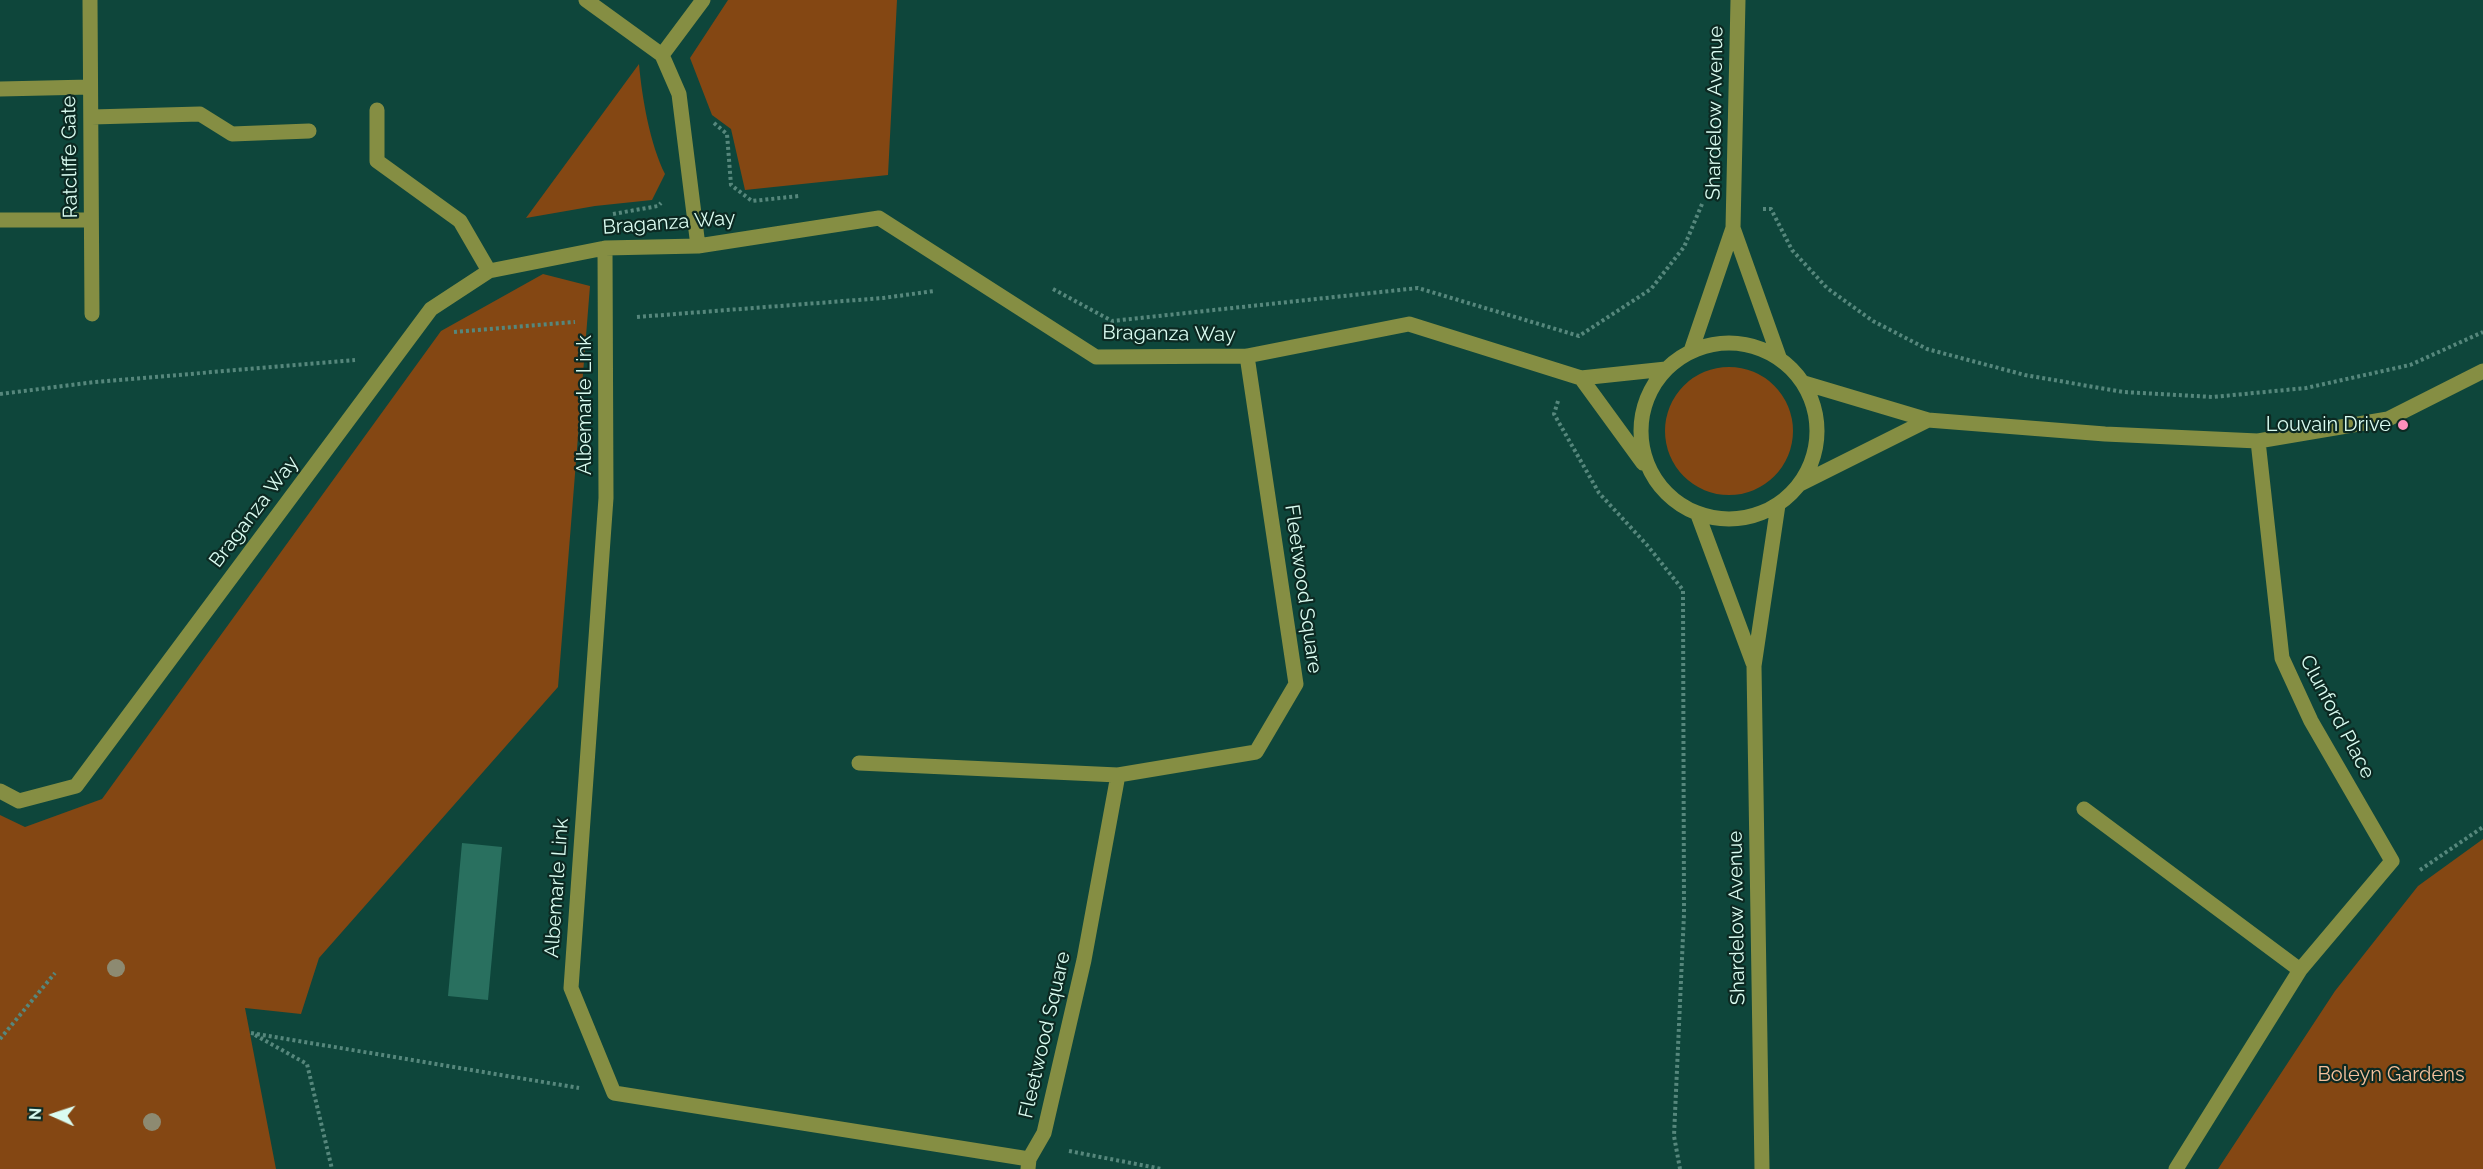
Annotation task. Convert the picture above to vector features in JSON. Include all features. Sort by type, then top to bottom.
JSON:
[{"type":"street","name":"Ratcliffe Gate","points":[[90,0],[92,314]]},
{"type":"street","points":[[586,0],[662,55],[679,94],[698,246]]},
{"type":"street","points":[[662,55],[703,0]]},
{"type":"street","name":"Shardelow Avenue","points":[[1691,351],[1733,228],[1738,0]]},
{"type":"street","points":[[0,89],[90,87]]},
{"type":"street","points":[[377,110],[377,161],[459,221],[489,271]]},
{"type":"street","points":[[92,117],[200,114],[232,134],[309,131]]},
{"type":"street","name":"Braganza Way","points":[[0,791],[19,801],[76,786],[431,309],[489,271],[605,248],[698,246],[879,218],[1096,357],[1248,356],[1409,324],[1581,378],[1666,369]]},
{"type":"street","points":[[0,220],[92,220]]},
{"type":"street","name":"Shardelow Avenue","points":[[1733,228],[1779,357]]},
{"type":"street","name":"Albemarle Link","points":[[605,248],[606,498],[571,988],[614,1093]]},
{"type":"street","name":"Shardelow Avenue","points":[[1720,342],[1750,345],[1779,357],[1804,383],[1816,412],[1814,457],[1800,484],[1778,505],[1750,518],[1729,520],[1698,515],[1672,499],[1652,476],[1642,446],[1641,424],[1648,394],[1666,369],[1691,351],[1720,342]]},
{"type":"street","name":"Fleetwood Square","points":[[859,762],[1118,775],[1256,752],[1296,684],[1248,356]]},
{"type":"street","points":[[1804,383],[1928,420],[2105,434],[2258,441],[2388,419],[2483,371]]},
{"type":"street","points":[[1581,378],[1652,476]]},
{"type":"street","points":[[1800,484],[1928,420]]},
{"type":"street","name":"Clunford Place","points":[[2176,1169],[2300,970],[2392,861],[2311,721],[2282,658],[2258,441]]},
{"type":"street","name":"Shardelow Avenue","points":[[1762,1169],[1754,666],[1778,505]]},
{"type":"street","name":"Shardelow Avenue","points":[[1698,515],[1754,666]]},
{"type":"street","name":"Fleetwood Square","points":[[1029,1164],[1044,1133],[1084,960],[1118,775]]},
{"type":"street","points":[[2084,808],[2300,970]]},
{"type":"street","points":[[614,1093],[1029,1164]]},
{"type":"path","points":[[679,94],[727,134],[731,185],[752,201],[807,196]]},
{"type":"path","points":[[1050,288],[1112,321],[1418,288],[1579,336],[1651,289],[1684,247],[1701,204]]},
{"type":"path","points":[[1772,209],[1792,250],[1799,258],[1827,288],[1873,321],[1927,349],[2025,375],[2123,392],[2213,397],[2306,388],[2410,365],[2483,332]]},
{"type":"path","points":[[412,335],[883,298],[982,284]]},
{"type":"path","points":[[0,394],[95,382],[361,360]]},
{"type":"path","points":[[1554,414],[1599,493],[1647,545],[1683,590],[1684,914],[1674,1136],[1680,1169]]},
{"type":"path","points":[[2418,872],[2483,827]]},
{"type":"path","points":[[0,1039],[55,974]]},
{"type":"path","points":[[332,1169],[307,1064],[251,1033],[614,1093]]},
{"type":"path","points":[[1044,1133],[1071,1153],[1162,1169]]},
{"type":"green space","points":[[728,0],[897,0],[888,175],[745,190],[731,129],[712,115],[690,58]]},
{"type":"green space","points":[[639,64],[648,120],[655,149],[665,174],[652,200],[595,206],[526,218]]},
{"type":"green space","points":[[543,274],[590,286],[558,687],[319,958],[301,1014],[245,1008],[276,1169],[0,1169],[0,815],[25,827],[102,799],[441,331]]},
{"type":"green space","points":[[1729,367],[1754,371],[1775,385],[1789,406],[1793,431],[1789,456],[1775,477],[1754,491],[1729,495],[1704,491],[1683,477],[1669,456],[1665,431],[1669,406],[1683,385],[1704,371]]},
{"type":"green space","name":"Boleyn Gardens","points":[[2483,839],[2483,1169],[2218,1169],[2335,991],[2418,886]]},
{"type":"building","points":[[462,843],[502,847],[488,1000],[448,996]]},
{"type":"place","name":"Louvain Drive","points":[[2403,425]]}]
